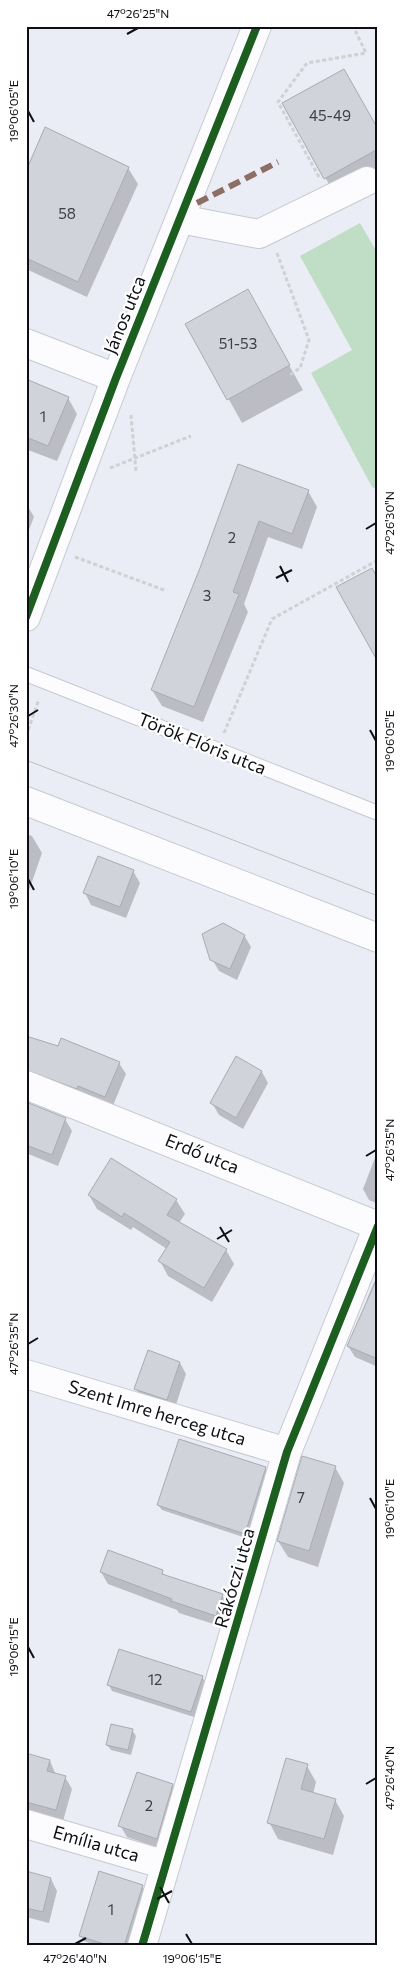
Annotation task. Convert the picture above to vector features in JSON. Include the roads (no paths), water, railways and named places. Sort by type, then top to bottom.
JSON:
[{"type":"street","name":"János utca","points":[[27,615],[116,378],[257,26]]},
{"type":"street","points":[[180,220],[259,234],[330,199],[374,185]]},
{"type":"street","points":[[26,343],[116,378]]},
{"type":"street","points":[[26,801],[378,938]]},
{"type":"street","name":"Erdő utca","points":[[26,1085],[378,1226]]},
{"type":"street","name":"Rákóczi utca","points":[[142,1946],[287,1452],[378,1226]]},
{"type":"street","name":"Szent Imre herceg utca","points":[[26,1374],[287,1452]]},
{"type":"street","name":"Emília utca","points":[[26,1824],[166,1865]]},
{"type":"lane","name":"Török Flóris utca","points":[[26,674],[378,813]]},
{"type":"tram line","points":[[26,760],[378,896]]}]
